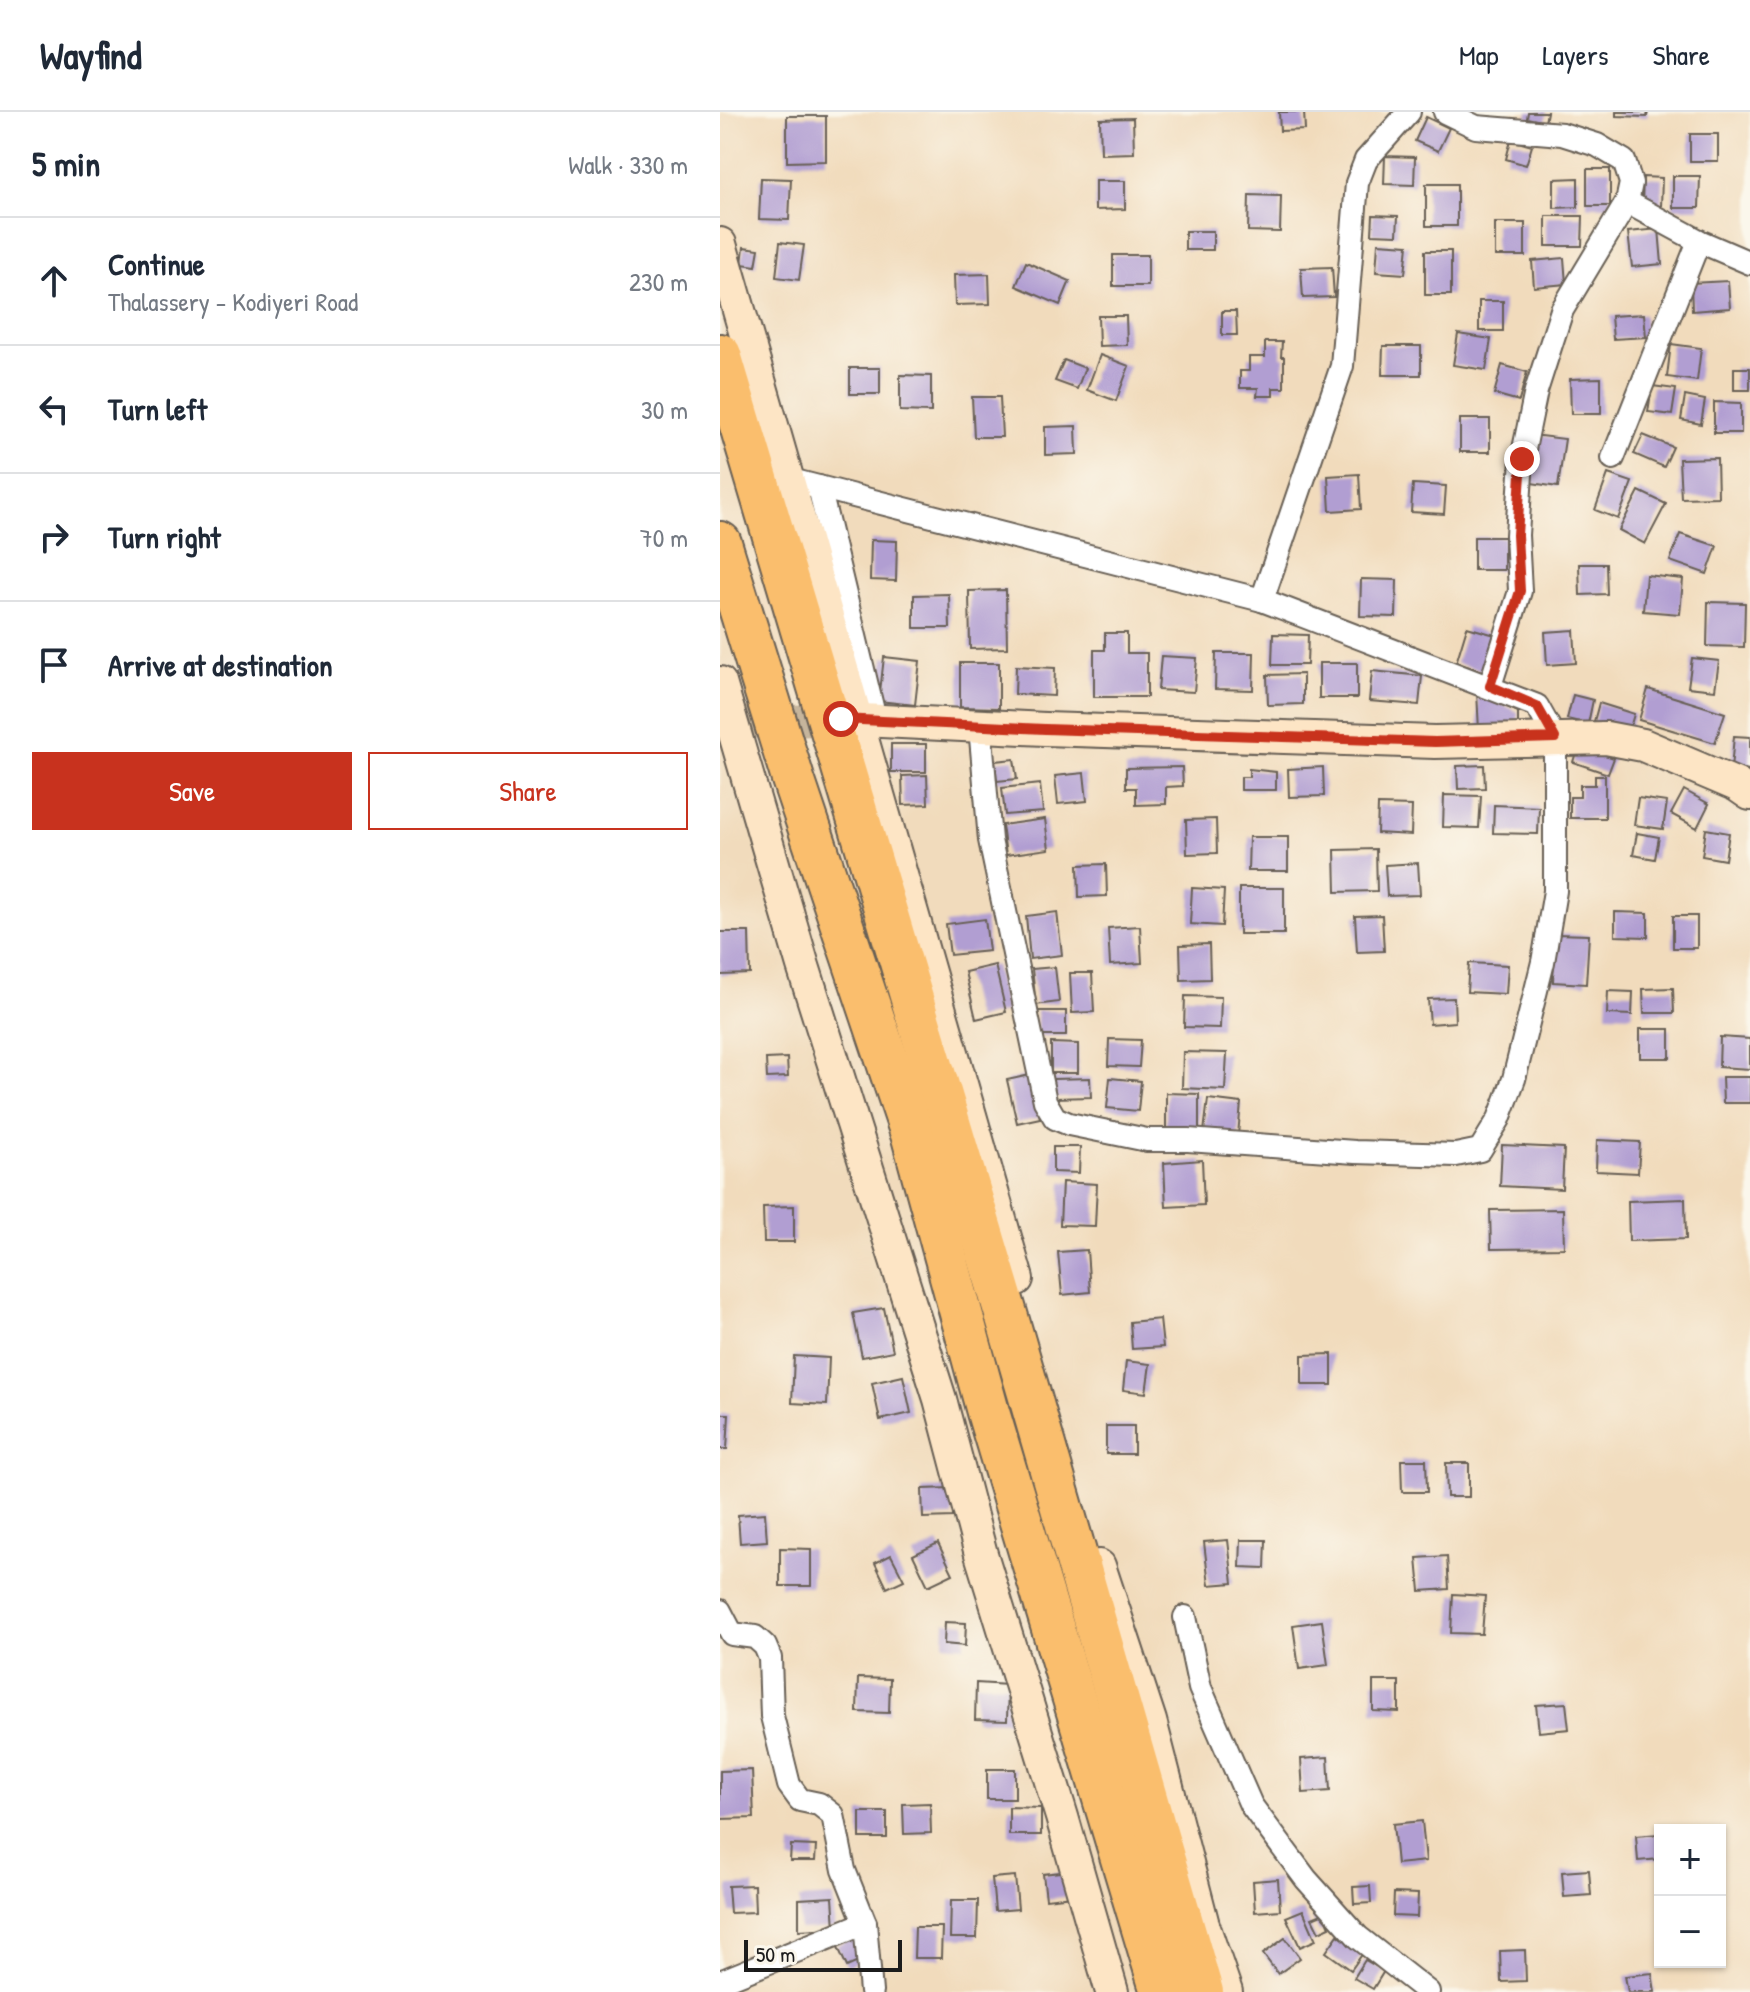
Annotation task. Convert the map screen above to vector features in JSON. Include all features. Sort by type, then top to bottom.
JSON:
[{"type":"highway","points":[[720,355],[1002,1299],[1202,1992]]},
{"type":"highway","points":[[720,543],[793,779],[913,1137],[988,1412],[1162,1992]]},
{"type":"street","points":[[1262,600],[1342,366],[1357,183],[1366,160],[1409,112]]},
{"type":"street","points":[[1445,112],[1476,127],[1562,123],[1624,161],[1631,183],[1627,202],[1562,310],[1536,391],[1522,459],[1517,535],[1520,591],[1490,686]]},
{"type":"street","points":[[1627,202],[1699,241],[1750,263]]},
{"type":"street","points":[[1613,458],[1699,241]]},
{"type":"street","points":[[720,244],[1083,1518],[1150,1721],[1203,1925],[1226,1992]]},
{"type":"street","points":[[787,479],[1262,600],[1537,706],[1555,738],[1555,891],[1528,1030],[1514,1079],[1499,1119],[1480,1150],[1456,1155],[1355,1152],[1147,1140],[1069,1124],[1055,1118],[1045,1101],[990,840],[980,726]]},
{"type":"street","points":[[819,487],[857,719]]},
{"type":"street","points":[[720,683],[803,966],[940,1399],[981,1554],[1058,1803],[1112,1992]]},
{"type":"street","points":[[857,719],[1435,742],[1606,738],[1643,745],[1737,785],[1750,794]]},
{"type":"street","points":[[720,1611],[732,1634],[755,1637],[765,1646],[770,1658],[772,1716],[789,1785],[800,1800],[819,1804],[833,1815],[844,1870],[865,1923],[871,1992]]},
{"type":"street","points":[[1185,1617],[1200,1688],[1251,1805],[1306,1879],[1358,1937],[1428,1992]]},
{"type":"street","points":[[720,1982],[865,1923]]},
{"type":"building","points":[[1279,112],[1304,112],[1305,130],[1280,131]]},
{"type":"building","points":[[1528,112],[1547,112],[1545,122],[1527,118]]},
{"type":"building","points":[[1616,112],[1648,112],[1647,117],[1616,116]]},
{"type":"building","points":[[787,116],[826,116],[826,161],[787,162]]},
{"type":"building","points":[[1426,117],[1449,128],[1438,151],[1415,141]]},
{"type":"building","points":[[1133,118],[1134,153],[1101,154],[1100,119]]},
{"type":"building","points":[[1690,134],[1718,134],[1718,161],[1690,161]]},
{"type":"building","points":[[1511,140],[1532,146],[1526,165],[1506,159]]},
{"type":"building","points":[[1385,156],[1415,157],[1414,185],[1384,184]]},
{"type":"building","points":[[1587,169],[1610,169],[1610,206],[1587,206]]},
{"type":"building","points":[[1673,176],[1700,176],[1699,208],[1673,208]]},
{"type":"building","points":[[1643,177],[1662,178],[1661,207],[1642,206]]},
{"type":"building","points":[[761,178],[791,179],[789,220],[759,219]]},
{"type":"building","points":[[1578,178],[1578,207],[1554,208],[1554,179]]},
{"type":"building","points":[[1095,181],[1125,181],[1125,209],[1095,210]]},
{"type":"building","points":[[1426,184],[1457,184],[1457,226],[1426,226]]},
{"type":"building","points":[[1249,195],[1281,196],[1280,232],[1248,231]]},
{"type":"building","points":[[1373,215],[1398,216],[1397,235],[1372,234]]},
{"type":"building","points":[[1546,216],[1583,216],[1582,246],[1546,246]]},
{"type":"building","points":[[1495,223],[1525,223],[1525,256],[1495,256]]},
{"type":"building","points":[[1659,229],[1662,264],[1632,267],[1628,232]]},
{"type":"building","points":[[1185,231],[1213,231],[1213,250],[1185,250]]},
{"type":"building","points":[[780,242],[804,245],[799,280],[776,277]]},
{"type":"building","points":[[1378,243],[1408,245],[1405,274],[1376,272]]},
{"type":"building","points":[[744,247],[759,249],[756,266],[742,264]]},
{"type":"building","points":[[1425,251],[1451,251],[1451,295],[1425,295]]},
{"type":"building","points":[[1113,255],[1148,255],[1148,286],[1113,286]]},
{"type":"building","points":[[1564,258],[1566,284],[1534,287],[1532,261]]},
{"type":"building","points":[[1026,262],[1070,281],[1060,305],[1016,286]]},
{"type":"building","points":[[1332,267],[1334,297],[1303,298],[1301,268]]},
{"type":"building","points":[[989,274],[990,304],[955,305],[954,275]]},
{"type":"building","points":[[1728,281],[1730,308],[1692,311],[1691,283]]},
{"type":"building","points":[[1479,301],[1503,301],[1503,331],[1479,331]]},
{"type":"building","points":[[1222,311],[1236,311],[1237,335],[1222,335]]},
{"type":"building","points":[[1644,314],[1646,337],[1613,339],[1611,316]]},
{"type":"building","points":[[1098,316],[1126,316],[1127,345],[1099,346]]},
{"type":"building","points":[[1458,334],[1491,339],[1486,370],[1453,365]]},
{"type":"building","points":[[1265,342],[1282,342],[1284,388],[1273,388],[1273,396],[1257,396],[1258,388],[1240,388],[1240,371],[1249,371],[1249,357],[1265,357]]},
{"type":"building","points":[[1671,344],[1701,348],[1697,381],[1667,377]]},
{"type":"building","points":[[1383,346],[1421,346],[1421,375],[1382,375]]},
{"type":"building","points":[[1100,355],[1129,366],[1116,401],[1087,390]]},
{"type":"building","points":[[1064,360],[1085,368],[1077,389],[1055,381]]},
{"type":"building","points":[[1502,365],[1527,372],[1519,401],[1494,394]]},
{"type":"building","points":[[850,368],[880,368],[880,394],[850,394]]},
{"type":"building","points":[[1734,368],[1750,368],[1750,390],[1734,390]]},
{"type":"building","points":[[900,375],[931,376],[931,412],[900,411]]},
{"type":"building","points":[[1601,378],[1601,414],[1571,414],[1570,379]]},
{"type":"building","points":[[1652,386],[1676,389],[1672,415],[1648,412]]},
{"type":"building","points":[[1685,396],[1705,400],[1701,424],[1681,420]]},
{"type":"building","points":[[972,397],[1000,397],[1002,437],[974,437]]},
{"type":"building","points":[[1714,402],[1741,403],[1741,433],[1714,433]]},
{"type":"building","points":[[1460,419],[1490,419],[1490,452],[1460,452]]},
{"type":"building","points":[[1076,426],[1077,454],[1045,455],[1045,427]]},
{"type":"building","points":[[1532,435],[1565,439],[1558,487],[1525,482]]},
{"type":"building","points":[[1643,435],[1673,447],[1664,467],[1634,454]]},
{"type":"building","points":[[1717,458],[1718,497],[1681,498],[1679,459]]},
{"type":"building","points":[[1359,474],[1361,509],[1330,511],[1328,476]]},
{"type":"building","points":[[1608,474],[1632,482],[1618,519],[1595,510]]},
{"type":"building","points":[[1413,484],[1446,486],[1444,514],[1411,512]]},
{"type":"building","points":[[1639,491],[1666,504],[1645,544],[1619,530]]},
{"type":"building","points":[[1680,534],[1717,546],[1707,574],[1670,561]]},
{"type":"building","points":[[1474,537],[1504,537],[1504,570],[1474,570]]},
{"type":"building","points":[[871,540],[897,541],[896,581],[870,580]]},
{"type":"building","points":[[1579,564],[1606,564],[1607,594],[1580,595]]},
{"type":"building","points":[[1646,575],[1683,579],[1680,614],[1643,611]]},
{"type":"building","points":[[1361,579],[1397,580],[1396,617],[1360,616]]},
{"type":"building","points":[[1006,590],[1007,648],[970,649],[969,591]]},
{"type":"building","points":[[949,594],[950,628],[914,628],[914,595]]},
{"type":"building","points":[[1708,602],[1745,603],[1744,647],[1707,646]]},
{"type":"building","points":[[1467,627],[1495,635],[1483,671],[1456,663]]},
{"type":"building","points":[[1574,630],[1576,663],[1547,665],[1545,632]]},
{"type":"building","points":[[1105,633],[1127,633],[1127,653],[1147,653],[1147,697],[1094,697],[1094,650],[1105,650]]},
{"type":"building","points":[[1273,634],[1308,635],[1307,665],[1272,665]]},
{"type":"building","points":[[1216,653],[1254,653],[1253,690],[1215,689]]},
{"type":"building","points":[[1161,656],[1197,658],[1194,692],[1158,690]]},
{"type":"building","points":[[884,657],[920,661],[915,705],[879,701]]},
{"type":"building","points":[[1692,658],[1719,661],[1715,690],[1688,687]]},
{"type":"building","points":[[960,663],[999,663],[999,708],[960,707]]},
{"type":"building","points":[[1319,663],[1357,663],[1357,698],[1319,698]]},
{"type":"building","points":[[1016,666],[1055,668],[1054,696],[1015,694]]},
{"type":"building","points":[[1372,671],[1422,676],[1419,705],[1369,701]]},
{"type":"building","points":[[1303,674],[1303,704],[1268,705],[1267,675]]},
{"type":"building","points":[[1648,689],[1725,713],[1715,743],[1639,720]]},
{"type":"building","points":[[1477,692],[1518,712],[1518,727],[1479,730]]},
{"type":"building","points":[[1573,695],[1593,700],[1588,724],[1567,719]]},
{"type":"building","points":[[1599,703],[1634,714],[1628,735],[1593,725]]},
{"type":"building","points":[[1734,736],[1750,737],[1750,771],[1731,769]]},
{"type":"building","points":[[891,744],[926,744],[926,772],[891,772]]},
{"type":"building","points":[[1578,746],[1614,758],[1608,774],[1573,762]]},
{"type":"building","points":[[1014,759],[1017,779],[997,781],[995,761]]},
{"type":"building","points":[[1484,765],[1485,788],[1458,789],[1457,766]]},
{"type":"building","points":[[1182,767],[1183,786],[1166,787],[1166,804],[1136,805],[1136,788],[1126,788],[1126,768]]},
{"type":"building","points":[[1323,767],[1324,796],[1289,797],[1288,769]]},
{"type":"building","points":[[1249,769],[1276,772],[1276,790],[1241,790],[1241,777],[1249,777]]},
{"type":"building","points":[[1084,773],[1087,801],[1058,804],[1055,776]]},
{"type":"building","points":[[927,775],[928,804],[903,805],[902,776]]},
{"type":"building","points":[[1595,776],[1605,776],[1605,818],[1570,818],[1570,797],[1580,797],[1580,785],[1595,785]]},
{"type":"building","points":[[1040,784],[1043,812],[1005,815],[1002,788]]},
{"type":"building","points":[[1684,790],[1709,804],[1697,828],[1671,814]]},
{"type":"building","points":[[1444,795],[1481,796],[1479,828],[1443,827]]},
{"type":"building","points":[[1638,798],[1667,802],[1663,829],[1634,825]]},
{"type":"building","points":[[1378,805],[1412,806],[1411,835],[1377,833]]},
{"type":"building","points":[[1494,805],[1539,807],[1538,834],[1493,833]]},
{"type":"building","points":[[1045,819],[1049,849],[1006,855],[1002,825]]},
{"type":"building","points":[[1216,819],[1217,853],[1187,854],[1186,820]]},
{"type":"building","points":[[1706,829],[1729,833],[1725,860],[1702,856]]},
{"type":"building","points":[[1637,833],[1659,837],[1655,859],[1633,855]]},
{"type":"building","points":[[1249,837],[1288,837],[1288,871],[1248,871]]},
{"type":"building","points":[[1376,849],[1377,891],[1336,892],[1335,850]]},
{"type":"building","points":[[1418,863],[1420,895],[1387,896],[1385,865]]},
{"type":"building","points":[[1106,864],[1107,896],[1079,897],[1078,865]]},
{"type":"building","points":[[1192,888],[1224,890],[1222,926],[1190,924]]},
{"type":"building","points":[[1239,888],[1284,888],[1284,934],[1239,934]]},
{"type":"building","points":[[1057,912],[1062,955],[1030,959],[1026,916]]},
{"type":"building","points":[[1615,912],[1648,913],[1648,937],[1615,936]]},
{"type":"building","points":[[1382,915],[1384,951],[1357,952],[1355,916]]},
{"type":"building","points":[[1673,916],[1697,916],[1697,948],[1673,948]]},
{"type":"building","points":[[985,919],[989,951],[950,955],[946,924]]},
{"type":"building","points":[[1140,926],[1142,963],[1110,965],[1108,928]]},
{"type":"building","points":[[720,932],[749,932],[750,974],[720,975]]},
{"type":"building","points":[[1555,934],[1589,935],[1586,984],[1553,982]]},
{"type":"building","points":[[1209,944],[1210,979],[1181,980],[1180,945]]},
{"type":"building","points":[[1469,963],[1508,965],[1506,994],[1467,992]]},
{"type":"building","points":[[995,965],[1006,1012],[976,1019],[965,972]]},
{"type":"building","points":[[1055,967],[1059,1002],[1036,1005],[1032,969]]},
{"type":"building","points":[[1070,973],[1092,973],[1094,1012],[1072,1013]]},
{"type":"building","points":[[1673,988],[1674,1013],[1644,1013],[1643,989]]},
{"type":"building","points":[[1608,991],[1633,992],[1632,1015],[1607,1014]]},
{"type":"building","points":[[1185,996],[1221,997],[1220,1028],[1184,1027]]},
{"type":"building","points":[[1454,998],[1455,1022],[1430,1024],[1428,999]]},
{"type":"building","points":[[1037,1011],[1066,1011],[1066,1036],[1037,1036]]},
{"type":"building","points":[[1640,1029],[1670,1029],[1670,1058],[1640,1058]]},
{"type":"building","points":[[1720,1037],[1750,1039],[1750,1069],[1719,1067]]},
{"type":"building","points":[[1109,1039],[1141,1040],[1139,1067],[1108,1066]]},
{"type":"building","points":[[1051,1043],[1078,1044],[1078,1073],[1051,1073]]},
{"type":"building","points":[[1183,1052],[1227,1053],[1225,1090],[1182,1088]]},
{"type":"building","points":[[787,1058],[788,1077],[767,1078],[766,1059]]},
{"type":"building","points":[[1030,1075],[1040,1118],[1017,1123],[1007,1080]]},
{"type":"building","points":[[1722,1077],[1750,1077],[1750,1103],[1723,1103]]},
{"type":"building","points":[[1090,1078],[1091,1097],[1054,1098],[1053,1079]]},
{"type":"building","points":[[1110,1078],[1141,1081],[1138,1111],[1107,1108]]},
{"type":"building","points":[[1166,1093],[1199,1094],[1199,1132],[1166,1131]]},
{"type":"building","points":[[1208,1099],[1241,1103],[1238,1135],[1204,1132]]},
{"type":"building","points":[[1597,1140],[1640,1142],[1638,1173],[1596,1171]]},
{"type":"building","points":[[1502,1145],[1564,1148],[1562,1189],[1500,1186]]},
{"type":"building","points":[[1053,1147],[1080,1147],[1079,1173],[1053,1172]]},
{"type":"building","points":[[1202,1160],[1204,1205],[1166,1207],[1164,1163]]},
{"type":"building","points":[[1062,1182],[1097,1184],[1095,1226],[1060,1225]]},
{"type":"building","points":[[1685,1199],[1686,1239],[1629,1241],[1628,1201]]},
{"type":"building","points":[[794,1206],[794,1242],[764,1242],[763,1207]]},
{"type":"building","points":[[1563,1209],[1564,1248],[1491,1249],[1490,1210]]},
{"type":"building","points":[[1087,1250],[1090,1292],[1062,1295],[1058,1252]]},
{"type":"building","points":[[884,1308],[893,1351],[862,1357],[853,1313]]},
{"type":"building","points":[[1160,1319],[1163,1347],[1132,1349],[1130,1322]]},
{"type":"building","points":[[1332,1354],[1332,1385],[1302,1385],[1302,1355]]},
{"type":"building","points":[[794,1356],[829,1358],[827,1405],[792,1403]]},
{"type":"building","points":[[1126,1361],[1150,1364],[1146,1393],[1123,1390]]},
{"type":"building","points":[[903,1376],[911,1413],[880,1420],[872,1383]]},
{"type":"building","points":[[720,1414],[729,1414],[727,1449],[720,1449]]},
{"type":"building","points":[[1106,1426],[1134,1426],[1134,1454],[1106,1454]]},
{"type":"building","points":[[1401,1460],[1426,1460],[1427,1492],[1402,1492]]},
{"type":"building","points":[[1446,1463],[1469,1463],[1469,1497],[1447,1497]]},
{"type":"building","points":[[952,1488],[953,1517],[923,1518],[922,1489]]},
{"type":"building","points":[[765,1513],[767,1541],[740,1543],[738,1515]]},
{"type":"building","points":[[1228,1540],[1233,1583],[1209,1585],[1204,1542]]},
{"type":"building","points":[[1241,1540],[1266,1540],[1265,1568],[1240,1567]]},
{"type":"building","points":[[938,1543],[953,1574],[928,1586],[913,1555]]},
{"type":"building","points":[[780,1548],[811,1549],[811,1586],[780,1586]]},
{"type":"building","points":[[891,1555],[904,1580],[887,1588],[875,1563]]},
{"type":"building","points":[[1447,1556],[1449,1589],[1420,1591],[1417,1558]]},
{"type":"building","points":[[1453,1594],[1485,1596],[1482,1634],[1451,1633]]},
{"type":"building","points":[[1322,1621],[1328,1665],[1299,1669],[1293,1625]]},
{"type":"building","points":[[945,1622],[966,1623],[965,1646],[944,1644]]},
{"type":"building","points":[[858,1678],[890,1679],[889,1713],[857,1712]]},
{"type":"building","points":[[1373,1681],[1399,1681],[1399,1712],[1373,1711]]},
{"type":"building","points":[[976,1683],[1008,1685],[1007,1721],[975,1720]]},
{"type":"building","points":[[1566,1703],[1569,1729],[1539,1732],[1536,1705]]},
{"type":"building","points":[[1328,1757],[1330,1791],[1303,1793],[1301,1759]]},
{"type":"building","points":[[987,1769],[1015,1769],[1015,1799],[987,1799]]},
{"type":"building","points":[[752,1770],[754,1818],[720,1819],[720,1771]]},
{"type":"building","points":[[930,1803],[931,1833],[904,1834],[903,1804]]},
{"type":"building","points":[[1009,1807],[1041,1808],[1041,1835],[1009,1835]]},
{"type":"building","points":[[860,1812],[887,1812],[887,1838],[860,1838]]},
{"type":"building","points":[[1422,1821],[1426,1861],[1397,1864],[1393,1824]]},
{"type":"building","points":[[1654,1834],[1654,1860],[1638,1861],[1636,1836]]},
{"type":"building","points":[[791,1845],[816,1846],[815,1861],[790,1861]]},
{"type":"building","points":[[1589,1870],[1591,1895],[1564,1897],[1562,1872]]},
{"type":"building","points":[[1069,1871],[1072,1896],[1046,1899],[1043,1874]]},
{"type":"building","points":[[1015,1876],[1018,1909],[995,1911],[992,1878]]},
{"type":"building","points":[[1278,1879],[1280,1910],[1255,1912],[1253,1881]]},
{"type":"building","points":[[754,1885],[755,1912],[730,1913],[728,1886]]},
{"type":"building","points":[[1370,1886],[1371,1903],[1354,1904],[1353,1887]]},
{"type":"building","points":[[1394,1893],[1418,1894],[1417,1917],[1393,1916]]},
{"type":"building","points":[[833,1897],[835,1928],[799,1930],[799,1899]]},
{"type":"building","points":[[951,1900],[978,1900],[977,1938],[950,1938]]},
{"type":"building","points":[[1303,1910],[1316,1940],[1300,1947],[1286,1917]]},
{"type":"building","points":[[1324,1913],[1330,1927],[1319,1932],[1312,1918]]},
{"type":"building","points":[[915,1927],[942,1927],[941,1958],[914,1958]]},
{"type":"building","points":[[1338,1935],[1363,1953],[1351,1970],[1326,1952]]},
{"type":"building","points":[[856,1936],[867,1958],[847,1967],[837,1945]]},
{"type":"building","points":[[1285,1938],[1300,1958],[1278,1974],[1263,1954]]},
{"type":"building","points":[[1525,1950],[1526,1981],[1501,1982],[1500,1951]]},
{"type":"building","points":[[1365,1960],[1384,1971],[1373,1989],[1354,1978]]},
{"type":"building","points":[[1652,1973],[1655,1992],[1628,1992],[1625,1976]]},
{"type":"tunnel","points":[[742,723],[841,719]]},
{"type":"route","points":[[841,719],[1435,742],[1555,738],[1537,706],[1490,686],[1520,591],[1517,535],[1522,459]]}]
